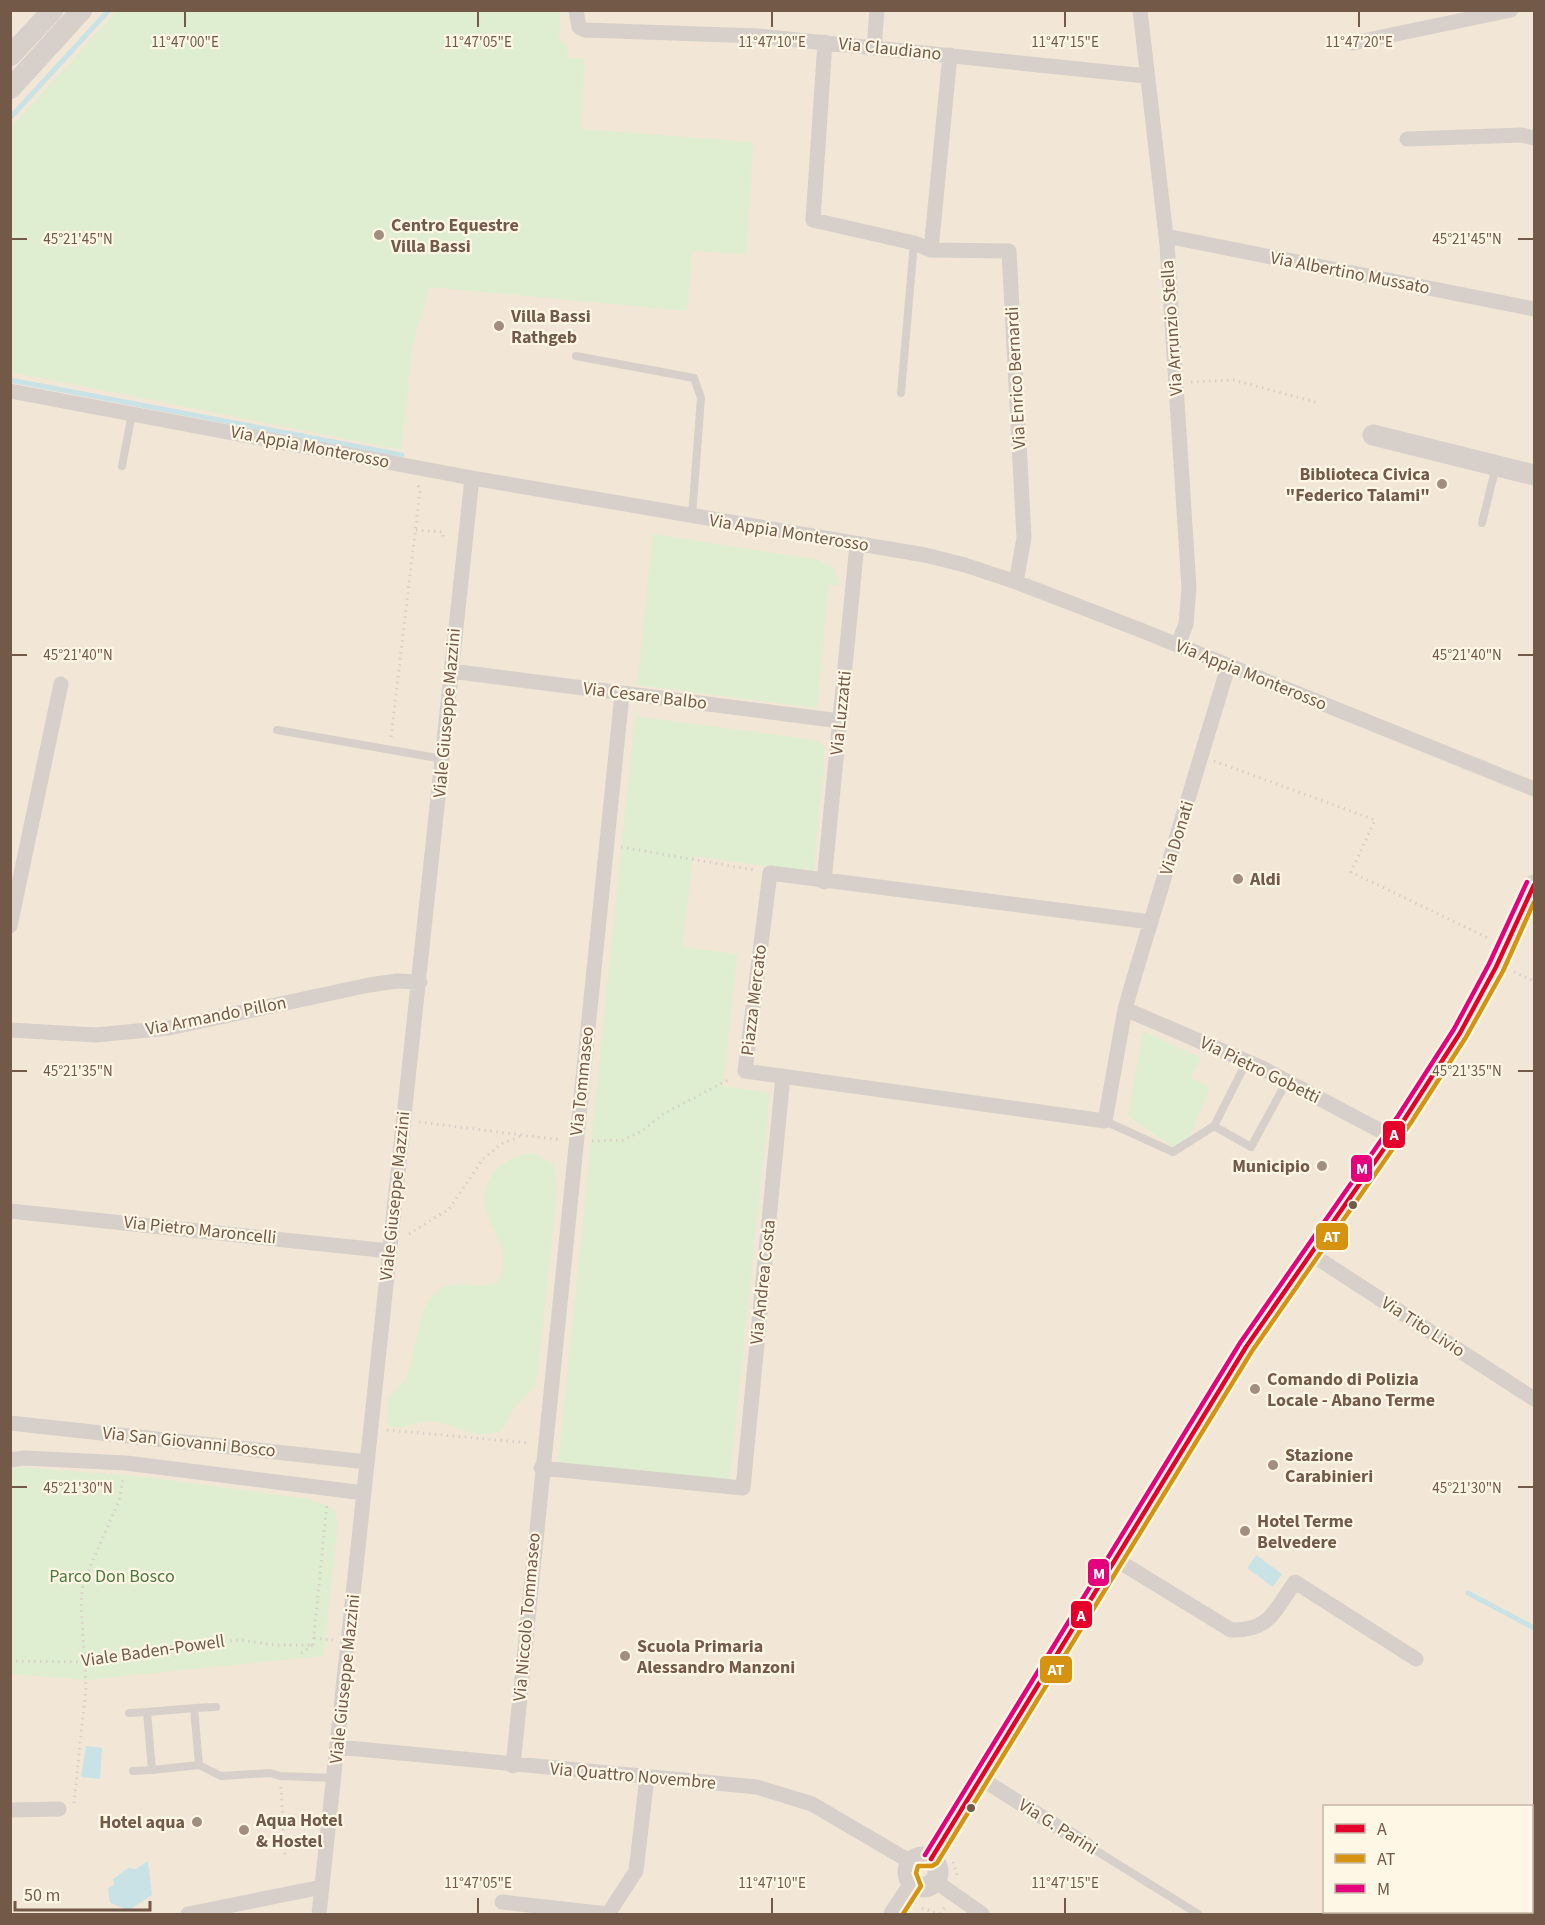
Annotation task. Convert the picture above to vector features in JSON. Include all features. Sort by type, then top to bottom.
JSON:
[{"type":"street","points":[[10,56],[53,10]]},
{"type":"street","points":[[10,89],[82,10]]},
{"type":"street","name":"Via Claudiano","points":[[576,10],[579,27],[585,30],[758,36],[1146,76]]},
{"type":"street","points":[[874,48],[877,10]]},
{"type":"street","name":"Via Arrunzio Stella","points":[[1140,10],[1166,241],[1189,588],[1186,624],[1178,645]]},
{"type":"street","points":[[1353,43],[1511,10]]},
{"type":"street","name":"Via Enrico Bernardi","points":[[825,42],[813,220],[914,243],[931,250],[1009,251],[1024,538],[1016,582]]},
{"type":"street","points":[[931,250],[950,55]]},
{"type":"street","points":[[1407,139],[1522,135],[1534,138]]},
{"type":"street","name":"Via Albertino Mussato","points":[[1166,241],[1534,309]]},
{"type":"street","name":"Via Appia Monterosso","points":[[10,391],[472,478],[925,555],[965,565],[1016,582],[1178,645],[1534,789]]},
{"type":"street","points":[[1373,435],[1534,475]]},
{"type":"street","name":"Viale Giuseppe Mazzini","points":[[319,1914],[472,478]]},
{"type":"street","name":"Via Luzzatti","points":[[824,882],[857,544]]},
{"type":"street","name":"Via Donati","points":[[1125,1009],[1228,667]]},
{"type":"street","name":"Via Cesare Balbo","points":[[451,671],[840,721]]},
{"type":"street","points":[[10,927],[61,684]]},
{"type":"street","name":"Via Tommaseo","points":[[541,1468],[622,694]]},
{"type":"street","points":[[770,873],[824,882],[1151,922]]},
{"type":"street","name":"Piazza Mercato","points":[[770,873],[745,1071],[1105,1121]]},
{"type":"street","points":[[904,1912],[925,1882],[938,1869],[921,1861],[980,1778],[1246,1347],[1392,1137],[1460,1033],[1496,967],[1534,885]]},
{"type":"street","name":"Via Armando Pillon","points":[[10,1030],[96,1035],[170,1028],[369,985],[397,981],[420,982]]},
{"type":"street","points":[[1105,1121],[1125,1009]]},
{"type":"street","name":"Via Pietro Gobetti","points":[[1125,1009],[1247,1061],[1392,1137]]},
{"type":"street","name":"Via Andrea Costa","points":[[541,1468],[743,1488],[783,1076]]},
{"type":"street","name":"Via Pietro Maroncelli","points":[[10,1211],[389,1251]]},
{"type":"street","name":"Via Tito Livio","points":[[1311,1254],[1534,1400]]},
{"type":"street","name":"Via San Giovanni Bosco","points":[[10,1423],[367,1462]]},
{"type":"street","name":"Via San Giovanni Bosco","points":[[10,1460],[24,1458],[126,1463],[364,1493]]},
{"type":"street","name":"Via Niccolò Tommaseo","points":[[513,1766],[541,1468]]},
{"type":"street","points":[[1115,1559],[1231,1630],[1250,1630],[1267,1621],[1295,1582],[1416,1659]]},
{"type":"street","name":"Via Quattro Novembre","points":[[338,1747],[513,1766],[757,1787],[812,1804],[921,1861]]},
{"type":"street","points":[[502,1902],[608,1914],[636,1871],[646,1777]]},
{"type":"street","name":"Via G. Parini","points":[[980,1778],[1087,1845]]},
{"type":"street","points":[[10,1810],[58,1809]]},
{"type":"street","points":[[925,1882],[982,1914]]},
{"type":"street","points":[[188,1914],[322,1887]]},
{"type":"lane","points":[[901,393],[914,243]]},
{"type":"lane","points":[[576,356],[694,378],[701,398],[692,516]]},
{"type":"lane","points":[[122,466],[132,413]]},
{"type":"lane","points":[[1482,523],[1496,466]]},
{"type":"lane","points":[[277,730],[443,759]]},
{"type":"lane","points":[[1105,1121],[1173,1152],[1214,1126],[1247,1061]]},
{"type":"lane","points":[[1214,1126],[1251,1146],[1287,1082]]},
{"type":"lane","points":[[129,1713],[216,1707]]},
{"type":"lane","points":[[194,1708],[199,1765]]},
{"type":"lane","points":[[147,1712],[152,1770]]},
{"type":"lane","points":[[133,1771],[199,1765],[221,1776],[270,1773],[280,1776],[335,1778]]},
{"type":"lane","name":"Via G. Parini","points":[[1087,1845],[1198,1914]]},
{"type":"path","points":[[1175,382],[1234,380],[1318,403]]},
{"type":"path","points":[[392,734],[420,490],[417,484]]},
{"type":"path","points":[[416,530],[444,532],[443,538]]},
{"type":"path","points":[[1201,757],[1375,820],[1351,872],[1498,942]]},
{"type":"path","points":[[607,844],[770,873]]},
{"type":"path","points":[[1518,974],[1534,981]]},
{"type":"path","points":[[409,1234],[449,1209],[483,1159],[501,1144],[522,1135]]},
{"type":"path","points":[[370,1428],[544,1445]]},
{"type":"path","points":[[58,1809],[74,1808],[86,1688],[81,1623],[83,1582],[119,1501],[126,1463]]},
{"type":"path","points":[[298,1655],[313,1645],[327,1502]]},
{"type":"path","name":"Viale Baden-Powell","points":[[10,1661],[85,1662],[153,1648],[240,1640],[275,1645],[313,1645]]},
{"type":"path","points":[[280,1776],[285,1858]]},
{"type":"path","points":[[904,1912],[921,1907],[939,1914]]},
{"type":"shaded area","points":[[13,10],[1534,11],[1534,1914],[11,1914],[11,13]]},
{"type":"green space","name":"Centro Equestre Villa Bassi","points":[[117,11],[561,11],[559,40],[567,46],[567,57],[584,59],[581,129],[753,142],[746,254],[692,251],[687,311],[429,287],[412,347],[401,450],[11,372],[11,127]]},
{"type":"green space","points":[[653,534],[814,559],[834,567],[839,586],[828,584],[817,708],[637,685]]},
{"type":"green space","points":[[635,716],[815,740],[825,747],[813,873],[693,856],[682,947],[737,954],[723,1086],[770,1093],[729,1482],[558,1463]]},
{"type":"green space","points":[[1143,1031],[1201,1058],[1190,1077],[1210,1088],[1189,1138],[1173,1147],[1128,1116]]},
{"type":"green space","points":[[533,1153],[554,1164],[557,1189],[536,1385],[514,1408],[501,1431],[490,1434],[470,1432],[433,1422],[401,1427],[387,1425],[388,1396],[401,1385],[407,1376],[422,1315],[433,1295],[448,1286],[497,1283],[503,1267],[503,1253],[484,1203],[486,1189],[493,1174],[506,1162]]},
{"type":"green space","name":"Parco Don Bosco","points":[[20,1467],[147,1477],[310,1499],[334,1509],[338,1523],[323,1656],[86,1680],[11,1674],[10,1469]]},
{"type":"water","points":[[1256,1555],[1282,1574],[1273,1587],[1247,1568]]},
{"type":"water","points":[[86,1746],[102,1748],[100,1779],[81,1777]]},
{"type":"water","points":[[148,1861],[152,1895],[129,1910],[110,1903],[108,1888],[114,1885],[113,1879],[128,1868],[136,1869]]},
{"type":"waterway","points":[[10,118],[109,10]]},
{"type":"waterway","points":[[10,380],[402,455]]},
{"type":"waterway","points":[[1468,1593],[1534,1628]]},
{"type":"transit line","name":"M","points":[[925,1855],[1240,1343],[1398,1116],[1454,1029],[1489,964],[1527,882]]},
{"type":"transit line","name":"A","points":[[931,1859],[1246,1347],[1404,1120],[1460,1033],[1496,967],[1534,885]]},
{"type":"transit line","name":"AT","points":[[903,1914],[921,1886],[916,1873],[918,1866],[932,1866],[937,1863],[1252,1351],[1410,1124],[1466,1037],[1503,971],[1534,902]]},
{"type":"place","name":"Centro Equestre Villa Bassi","points":[[379,235]]},
{"type":"place","name":"Villa Bassi Rathgeb","points":[[499,326]]},
{"type":"place","name":"Biblioteca Civica \"Federico Talami\"","points":[[1442,484]]},
{"type":"place","name":"Aldi","points":[[1238,879]]},
{"type":"place","name":"Municipio","points":[[1322,1166]]},
{"type":"place","name":"Comando di Polizia Locale - Abano Terme","points":[[1255,1389]]},
{"type":"place","name":"Stazione Carabinieri","points":[[1273,1465]]},
{"type":"place","name":"Hotel Terme Belvedere","points":[[1245,1531]]},
{"type":"place","name":"Scuola Primaria Alessandro Manzoni","points":[[625,1656]]},
{"type":"place","name":"Hotel aqua","points":[[197,1822]]},
{"type":"place","name":"Aqua Hotel & Hostel","points":[[244,1830]]}]
